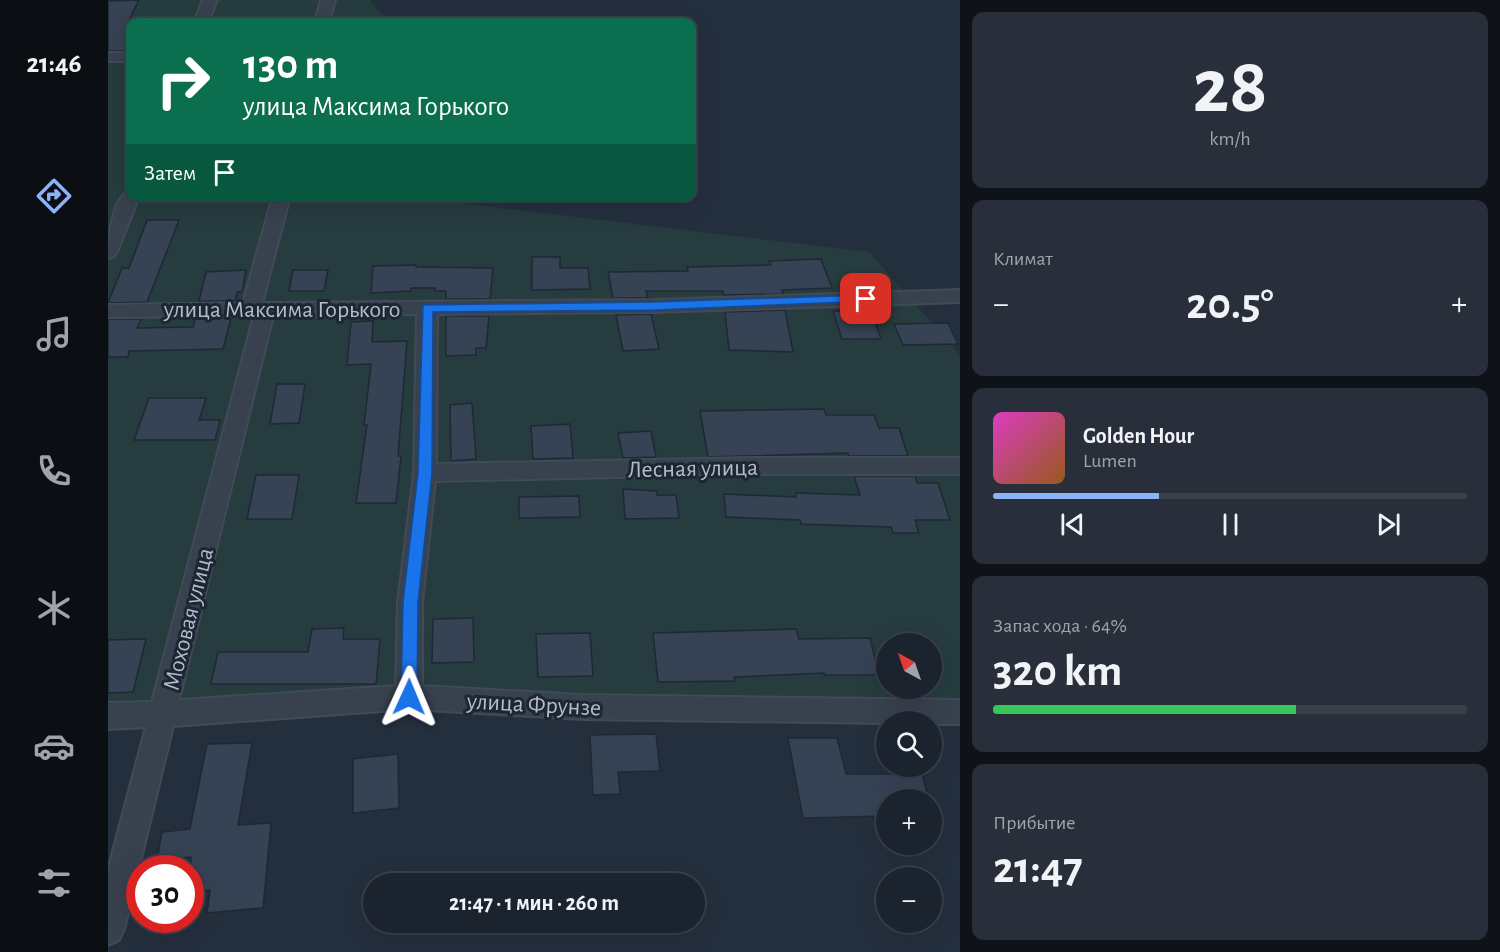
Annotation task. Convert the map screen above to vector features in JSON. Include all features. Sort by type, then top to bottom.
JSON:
[{"type":"street","points":[[203,18],[210,0]]},
{"type":"street","points":[[323,18],[328,0]]},
{"type":"street","points":[[108,57],[126,57]]},
{"type":"street","points":[[108,252],[129,201]]},
{"type":"street","name":"Моховая улица","points":[[108,929],[164,714],[258,310],[281,201]]},
{"type":"street","name":"улица Максима Горького","points":[[108,310],[654,306],[960,296]]},
{"type":"street","points":[[409,697],[410,602],[425,473],[427,308]]},
{"type":"street","name":"Лесная улица","points":[[425,473],[740,466],[960,466]]},
{"type":"street","name":"улица Фрунзе","points":[[108,716],[409,697],[582,707],[960,712]]},
{"type":"green space","points":[[108,0],[370,0],[379,12],[389,18],[126,18],[126,201],[443,201],[869,252],[960,355],[960,702],[380,710],[108,719]]},
{"type":"building","points":[[139,0],[130,18],[126,18],[124,51],[108,51],[108,1]]},
{"type":"building","points":[[147,220],[179,220],[147,302],[108,303],[122,268],[129,268]]},
{"type":"building","points":[[532,257],[560,257],[560,268],[588,268],[590,289],[532,290]]},
{"type":"building","points":[[821,259],[832,288],[782,290],[783,294],[723,295],[723,291],[646,291],[648,298],[613,298],[608,272],[688,271],[687,267],[771,265],[769,261]]},
{"type":"building","points":[[416,265],[416,267],[493,268],[490,299],[446,299],[446,291],[435,291],[435,288],[411,288],[411,291],[371,293],[373,266]]},
{"type":"building","points":[[246,270],[242,292],[237,292],[235,301],[199,301],[206,272]]},
{"type":"building","points":[[293,270],[328,270],[324,291],[289,291]]},
{"type":"building","points":[[785,310],[793,352],[729,350],[725,312]]},
{"type":"building","points":[[833,311],[871,311],[881,339],[842,339]]},
{"type":"building","points":[[651,314],[659,349],[623,351],[616,315]]},
{"type":"building","points":[[446,316],[489,316],[486,348],[476,348],[476,355],[446,356]]},
{"type":"building","points":[[231,318],[223,349],[129,351],[128,357],[108,357],[108,319],[141,319],[137,328],[193,327],[195,319]]},
{"type":"building","points":[[373,321],[372,342],[407,341],[398,456],[401,456],[396,503],[356,503],[367,425],[364,425],[371,364],[347,365],[351,322]]},
{"type":"building","points":[[948,323],[958,344],[903,345],[894,324]]},
{"type":"building","points":[[277,384],[305,384],[299,423],[270,424]]},
{"type":"building","points":[[149,398],[206,398],[199,420],[220,420],[215,440],[134,440]]},
{"type":"building","points":[[472,403],[476,459],[451,461],[450,405]]},
{"type":"building","points":[[824,409],[826,415],[874,415],[879,428],[899,428],[908,456],[849,456],[848,453],[708,457],[700,411]]},
{"type":"building","points":[[570,424],[573,458],[533,459],[531,426]]},
{"type":"building","points":[[651,431],[656,457],[623,458],[618,433]]},
{"type":"building","points":[[256,475],[299,475],[292,519],[247,519]]},
{"type":"building","points":[[854,476],[915,476],[917,483],[938,483],[950,520],[915,520],[919,533],[893,533],[891,527],[801,524],[800,520],[726,517],[724,494],[796,497],[796,493],[860,495]]},
{"type":"building","points":[[623,489],[657,491],[657,495],[676,495],[679,518],[625,519]]},
{"type":"building","points":[[579,496],[580,517],[519,518],[519,497]]},
{"type":"building","points":[[473,618],[474,662],[432,663],[433,619]]},
{"type":"building","points":[[344,628],[343,639],[380,639],[376,684],[211,684],[218,652],[308,652],[312,629]]},
{"type":"building","points":[[796,629],[799,639],[870,638],[876,663],[876,675],[824,675],[824,673],[734,677],[735,681],[658,682],[653,633]]},
{"type":"building","points":[[590,633],[593,676],[538,677],[536,634]]},
{"type":"building","points":[[146,639],[133,692],[108,693],[108,640]]},
{"type":"building","points":[[656,734],[660,771],[618,772],[620,794],[593,795],[590,735]]},
{"type":"building","points":[[788,738],[837,738],[846,774],[876,774],[876,777],[923,777],[926,789],[876,789],[876,816],[803,818]]},
{"type":"building","points":[[252,743],[238,825],[271,823],[263,908],[207,913],[210,890],[204,890],[204,855],[158,855],[162,832],[190,829],[207,744]]},
{"type":"building","points":[[398,754],[399,808],[353,813],[353,759]]},
{"type":"route","points":[[409,697],[410,602],[425,473],[427,308],[654,306],[866,299]]}]
